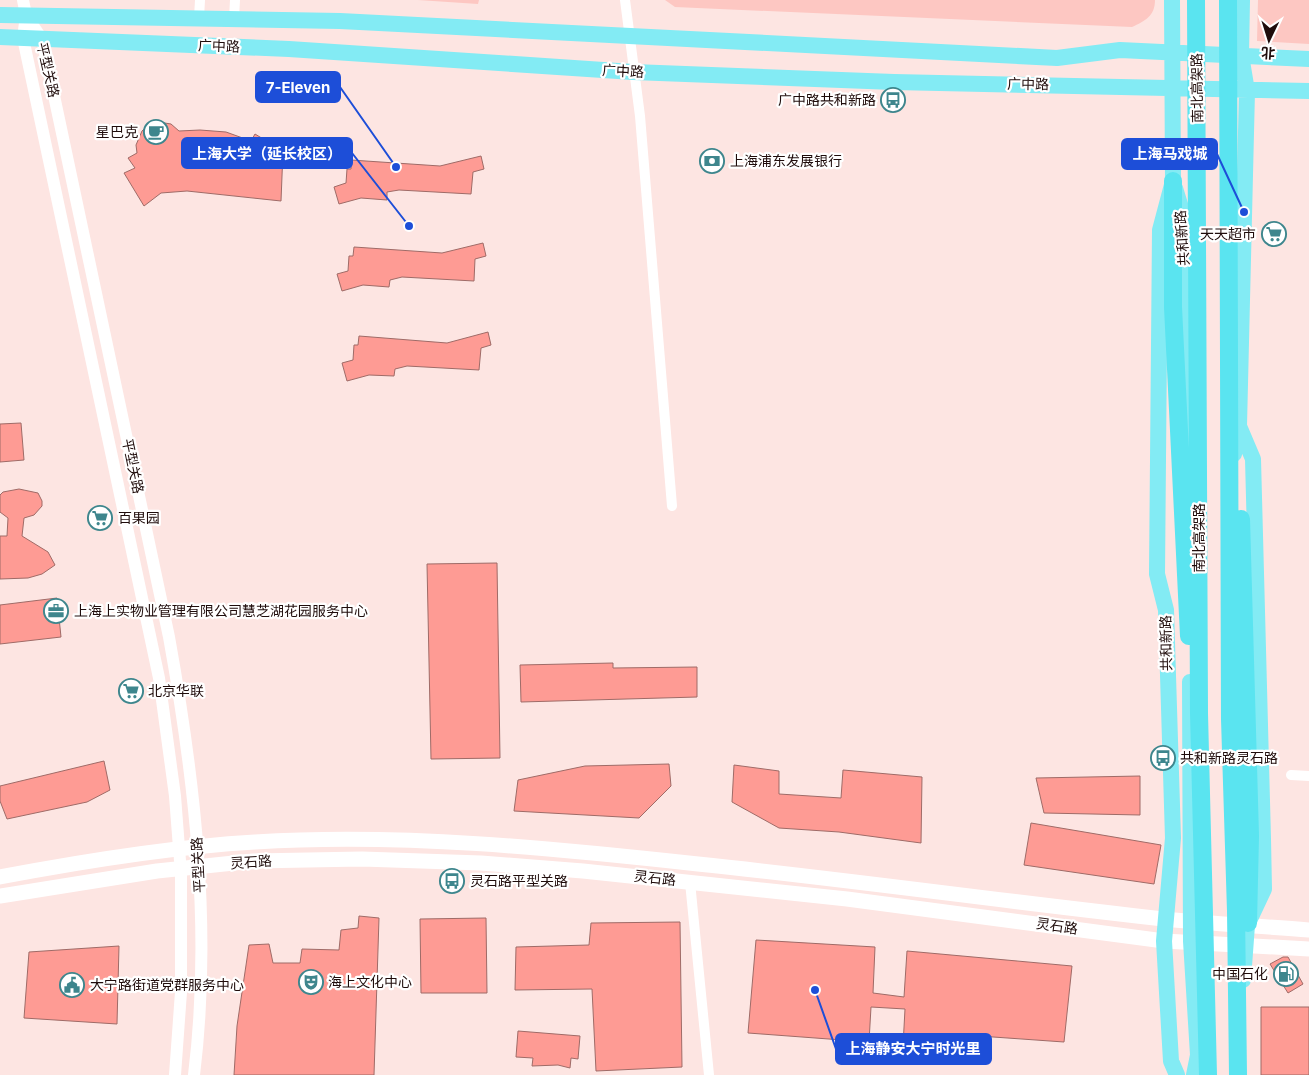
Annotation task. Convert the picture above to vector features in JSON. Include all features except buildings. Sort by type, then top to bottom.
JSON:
[{"type":"highway","name":"南北高架路","points":[[1196,0],[1199,714],[1208,1075]]},
{"type":"highway","points":[[1228,0],[1230,719],[1236,911],[1237,1070]]},
{"type":"highway","points":[[1173,181],[1173,307],[1187,611],[1199,714]]},
{"type":"highway","points":[[1237,1070],[1248,956],[1250,836],[1239,426]]},
{"type":"main road","name":"共和新路","points":[[1172,0],[1174,88],[1173,181],[1160,230],[1157,574],[1166,610],[1173,838],[1164,940],[1171,1061],[1176,1075]]},
{"type":"main road","points":[[1237,1070],[1247,925],[1238,895],[1230,474],[1239,426],[1247,90],[1241,54],[1242,0]]},
{"type":"main road","name":"广中路","points":[[0,14],[24,7],[199,18],[340,21],[1057,58],[1120,50],[1241,54],[1309,59]]},
{"type":"main road","name":"广中路","points":[[0,37],[289,49],[633,72],[894,82],[1309,91]]},
{"type":"main road","name":"共和新路","points":[[1173,181],[1183,214],[1190,470],[1192,828],[1190,921],[1198,1055],[1194,1075]]},
{"type":"main road","points":[[1239,426],[1253,459],[1264,889],[1247,925]]},
{"type":"main road","points":[[1166,610],[1191,643]]},
{"type":"main road","points":[[1170,770],[1190,737]]},
{"type":"main road","name":"灵石路","points":[[0,877],[179,849],[256,842],[471,842],[836,878],[1165,919],[1309,930]]},
{"type":"main road","name":"灵石路","points":[[0,896],[180,868],[253,861],[362,858],[481,863],[690,882],[847,899],[1164,940],[1309,949]]},
{"type":"street","points":[[199,18],[200,0]]},
{"type":"street","points":[[234,19],[235,0]]},
{"type":"street","points":[[624,0],[640,116],[672,506]]},
{"type":"street","name":"平型关路","points":[[24,7],[23,38],[159,678],[174,796],[180,868],[181,992],[175,1075]]},
{"type":"street","name":"平型关路","points":[[24,7],[42,38],[169,637],[182,708],[199,867],[201,986],[194,1075]]},
{"type":"street","points":[[1291,775],[1309,776]]},
{"type":"street","points":[[690,882],[709,1075]]},
{"type":"shaded area","points":[[418,0],[479,0],[478,4]]},
{"type":"shaded area","points":[[665,0],[1155,0],[1155,6],[1145,20],[1132,27],[675,7]]},
{"type":"shaded area","points":[[1258,0],[1309,0],[1309,44],[1257,41]]},
{"type":"place","name":"广中路共和新路","points":[[893,100]]},
{"type":"place","name":"星巴克","points":[[156,132]]},
{"type":"place","name":"上海浦东发展银行","points":[[712,161]]},
{"type":"place","name":"7-Eleven","points":[[396,167]]},
{"type":"place","name":"上海马戏城","points":[[1244,212]]},
{"type":"place","name":"上海大学（延长校区）","points":[[409,226]]},
{"type":"place","name":"天天超市","points":[[1274,234]]},
{"type":"place","name":"百果园","points":[[100,518]]},
{"type":"place","name":"上海上实物业管理有限公司慧芝湖花园服务中心","points":[[56,611]]},
{"type":"place","name":"北京华联","points":[[131,691]]},
{"type":"place","name":"共和新路灵石路","points":[[1163,758]]},
{"type":"place","name":"灵石路平型关路","points":[[452,881]]},
{"type":"place","name":"中国石化","points":[[1286,974]]},
{"type":"place","name":"海上文化中心","points":[[311,982]]},
{"type":"place","name":"大宁路街道党群服务中心","points":[[72,985]]},
{"type":"place","name":"上海静安大宁时光里","points":[[815,990]]}]
